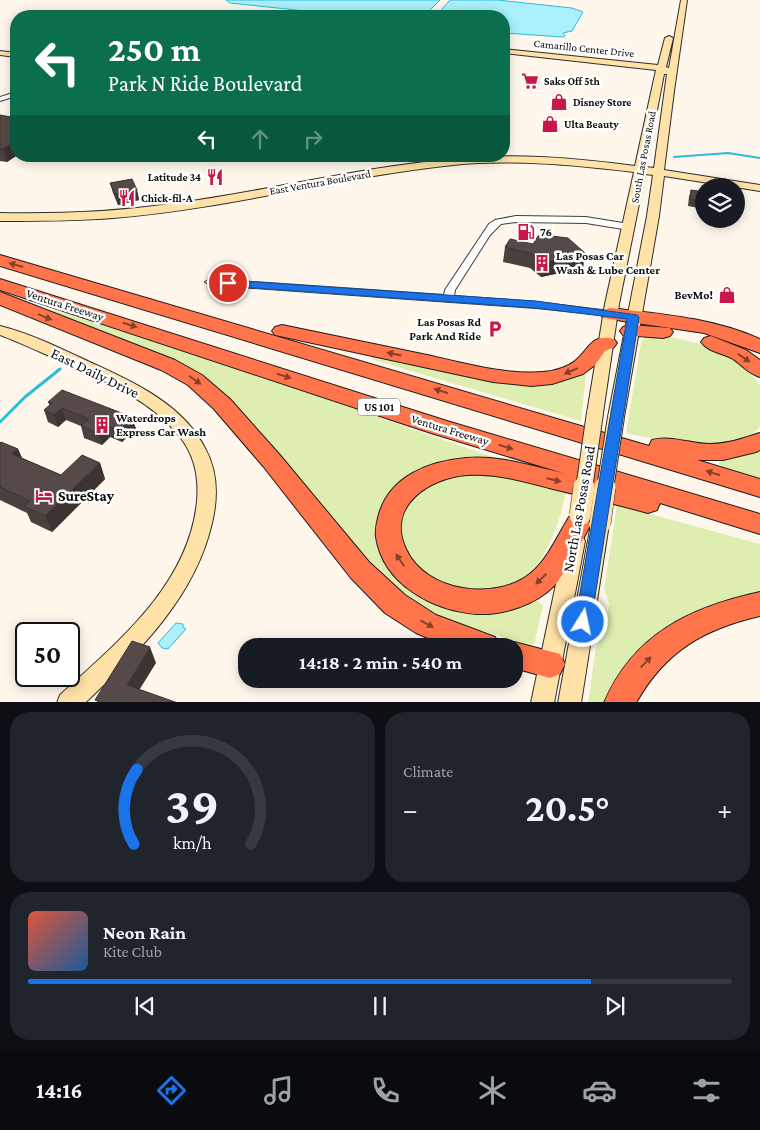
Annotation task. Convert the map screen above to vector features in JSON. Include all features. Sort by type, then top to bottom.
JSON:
[{"type":"highway","name":"Ventura Freeway","points":[[0,260],[760,488]]},
{"type":"highway","name":"Ventura Freeway","points":[[0,284],[439,427],[760,524]]},
{"type":"highway","points":[[0,298],[168,365],[195,380],[222,404],[271,460],[360,570],[384,594],[395,604],[426,624],[461,638]]},
{"type":"highway","points":[[180,313],[283,331],[481,373],[520,379],[552,377],[575,370],[593,356],[596,347],[607,343]]},
{"type":"highway","points":[[610,314],[632,324],[712,342],[740,354],[760,370]]},
{"type":"highway","points":[[632,324],[714,330],[760,347]]},
{"type":"highway","points":[[478,402],[627,438],[695,452],[718,454],[738,451],[760,441]]},
{"type":"highway","points":[[586,521],[546,576],[512,598],[495,601],[475,602],[455,599],[435,592],[420,583],[398,559],[389,536],[390,522],[397,501],[413,484],[423,477],[442,470],[478,466],[502,468],[760,530]]},
{"type":"highway","points":[[619,702],[638,670],[664,644],[689,627],[711,616],[760,604]]},
{"type":"highway","points":[[523,657],[562,668]]},
{"type":"main road","name":"South Las Posas Road","points":[[610,314],[661,68],[678,0]]},
{"type":"main road","name":"South Las Posas Road","points":[[632,324],[646,258],[669,91],[684,0]]},
{"type":"main road","name":"Camarillo Center Drive","points":[[510,53],[661,68]]},
{"type":"main road","points":[[661,68],[666,70],[665,88],[669,91]]},
{"type":"main road","name":"East Ventura Boulevard","points":[[510,160],[542,160],[605,164],[639,174]]},
{"type":"main road","name":"East Ventura Boulevard","points":[[0,217],[77,218],[124,214],[398,168],[448,162]]},
{"type":"main road","name":"East Ventura Boulevard","points":[[0,226],[78,225],[143,219],[378,178],[456,168],[498,166],[639,174]]},
{"type":"main road","points":[[639,174],[760,188]]},
{"type":"main road","points":[[658,177],[695,186]]},
{"type":"main road","points":[[745,194],[760,197]]},
{"type":"main road","name":"North Las Posas Road","points":[[569,702],[562,668],[586,521],[595,413],[610,314]]},
{"type":"main road","name":"North Las Posas Road","points":[[586,521],[616,417],[632,324]]},
{"type":"main road","name":"East Daily Drive","points":[[0,330],[98,371],[140,394],[174,419],[187,434],[199,450],[204,469],[207,493],[204,516],[192,558],[182,577],[144,629],[68,702]]},
{"type":"main road","name":"North Las Posas Road","points":[[542,702],[562,668]]},
{"type":"street","points":[[448,298],[450,290],[486,234],[498,222],[516,219],[586,220],[628,227]]},
{"type":"street","points":[[210,282],[536,304],[610,314]]},
{"type":"green space","points":[[55,310],[204,357],[496,458],[494,463],[395,493],[406,582],[534,599],[543,605],[534,645],[523,644],[523,638],[505,638],[441,618],[419,606],[388,582],[228,398],[48,313]]},
{"type":"green space","points":[[652,336],[682,339],[712,348],[726,355],[750,373],[760,385],[760,427],[750,436],[730,445],[669,442],[626,433],[641,343],[644,338]]},
{"type":"green space","points":[[373,355],[492,379],[579,373],[586,375],[581,421],[377,361],[370,358]]},
{"type":"green space","points":[[760,447],[760,478],[722,467],[719,464],[720,457]]},
{"type":"green space","points":[[482,473],[566,491],[557,526],[542,558],[527,577],[529,579],[488,594],[440,585],[409,561],[399,529],[406,504],[427,485],[447,477]]},
{"type":"green space","points":[[617,505],[760,544],[760,597],[738,600],[606,702],[588,702],[596,647],[605,633],[609,604],[604,589]]},
{"type":"water","points":[[226,0],[440,0],[430,10],[296,10],[230,3]]},
{"type":"water","points":[[450,0],[497,0],[572,8],[583,12],[572,31],[563,33],[565,36],[563,37],[510,33],[510,10],[441,10]]},
{"type":"water","points":[[176,623],[183,624],[183,627],[186,629],[168,649],[162,648],[158,643]]},
{"type":"building","points":[[0,115],[10,117],[10,145],[0,149]]},
{"type":"building","points":[[132,179],[137,190],[115,194],[110,183]]},
{"type":"building","points":[[691,190],[695,191],[695,200],[690,199]]},
{"type":"building","points":[[538,236],[568,238],[585,253],[543,263],[532,254],[505,247],[510,239],[533,244]]},
{"type":"building","points":[[62,390],[132,417],[118,430],[106,425],[98,433],[81,426],[89,419],[62,408],[54,415],[44,410],[52,403],[48,402]]},
{"type":"building","points":[[1,442],[18,449],[12,454],[61,475],[82,455],[100,463],[45,516],[24,506],[30,501],[0,487]]},
{"type":"building","points":[[132,641],[150,647],[127,685],[175,702],[99,702],[95,700]]},
{"type":"waterway","points":[[674,157],[728,153],[760,158]]},
{"type":"waterway","points":[[0,422],[25,397],[60,369]]},
{"type":"place","name":"Saks Off 5th","points":[[530,81]]},
{"type":"place","name":"Disney Store","points":[[559,102]]},
{"type":"place","name":"Ulta Beauty","points":[[550,124]]},
{"type":"place","name":"Latitude 34","points":[[215,177]]},
{"type":"place","name":"Chick-fil-A","points":[[127,198]]},
{"type":"place","name":"76","points":[[526,232]]},
{"type":"place","name":"Las Posas Car Wash & Lube Center","points":[[542,263]]},
{"type":"place","name":"BevMo!","points":[[727,295]]},
{"type":"place","name":"Las Posas Rd Park And Ride","points":[[495,329]]},
{"type":"place","name":"Waterdrops Express Car Wash","points":[[102,425]]},
{"type":"place","name":"SureStay","points":[[44,496]]},
{"type":"route","points":[[228,283],[397,293],[469,301],[536,304],[633,317],[583,622]]}]
